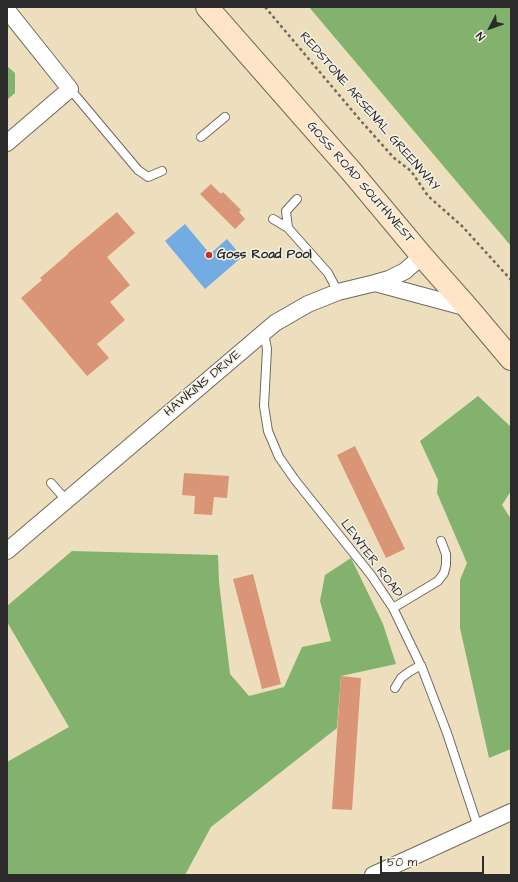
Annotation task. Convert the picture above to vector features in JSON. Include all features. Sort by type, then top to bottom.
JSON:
[{"type":"street","name":"GOSS ROAD SOUTHWEST","points":[[207,7],[351,171],[511,359]]},
{"type":"street","points":[[7,10],[70,89],[7,143]]},
{"type":"street","name":"HAWKINS DRIVE","points":[[7,551],[275,323],[308,304],[338,292],[389,279],[406,271],[422,256]]},
{"type":"street","points":[[375,283],[468,308]]},
{"type":"street","points":[[373,875],[511,812]]},
{"type":"lane","points":[[70,89],[138,170],[148,177],[162,171]]},
{"type":"lane","points":[[201,137],[225,117]]},
{"type":"lane","points":[[288,228],[286,211],[297,199]]},
{"type":"lane","points":[[273,219],[288,228],[328,273],[338,292]]},
{"type":"lane","name":"LEWTER ROAD","points":[[264,332],[267,350],[264,406],[268,431],[279,457],[300,486],[371,575],[393,608],[421,665],[447,733],[478,827]]},
{"type":"lane","points":[[51,483],[66,501]]},
{"type":"lane","points":[[393,608],[438,581],[444,573],[446,566],[446,554],[441,541]]},
{"type":"lane","points":[[395,688],[402,678],[421,665]]},
{"type":"path","name":"REDSTONE ARSENAL GREENWAY","points":[[265,7],[389,153],[411,171],[428,196],[462,226],[511,280]]},
{"type":"green space","points":[[309,7],[511,7],[511,246]]},
{"type":"green space","points":[[7,66],[15,73],[15,93],[7,100]]},
{"type":"green space","points":[[478,396],[511,427],[511,491],[502,505],[511,519],[511,749],[489,758],[460,628],[460,580],[467,563],[437,493],[438,480],[420,441]]},
{"type":"green space","points":[[72,551],[218,555],[219,582],[230,674],[249,696],[284,687],[302,647],[331,641],[320,601],[325,575],[351,558],[383,624],[396,664],[341,676],[337,728],[211,827],[185,875],[7,875],[7,762],[69,727],[7,622],[7,606]]},
{"type":"water","name":"Goss Road Pool","points":[[185,224],[210,254],[227,239],[242,257],[205,289],[165,241]]},
{"type":"building","points":[[211,184],[221,194],[223,192],[241,210],[239,212],[245,219],[235,229],[200,194]]},
{"type":"building","points":[[117,212],[135,233],[107,257],[130,285],[110,302],[125,320],[97,344],[109,358],[87,376],[21,298],[42,280],[40,278]]},
{"type":"building","points":[[355,446],[405,549],[386,558],[337,455]]},
{"type":"building","points":[[184,473],[229,476],[227,498],[214,497],[212,515],[194,514],[195,496],[182,495]]},
{"type":"building","points":[[253,574],[281,684],[262,689],[233,579]]},
{"type":"building","points":[[341,676],[361,678],[352,810],[332,809]]},
{"type":"place","name":"Goss Road Pool","points":[[209,255]]}]
